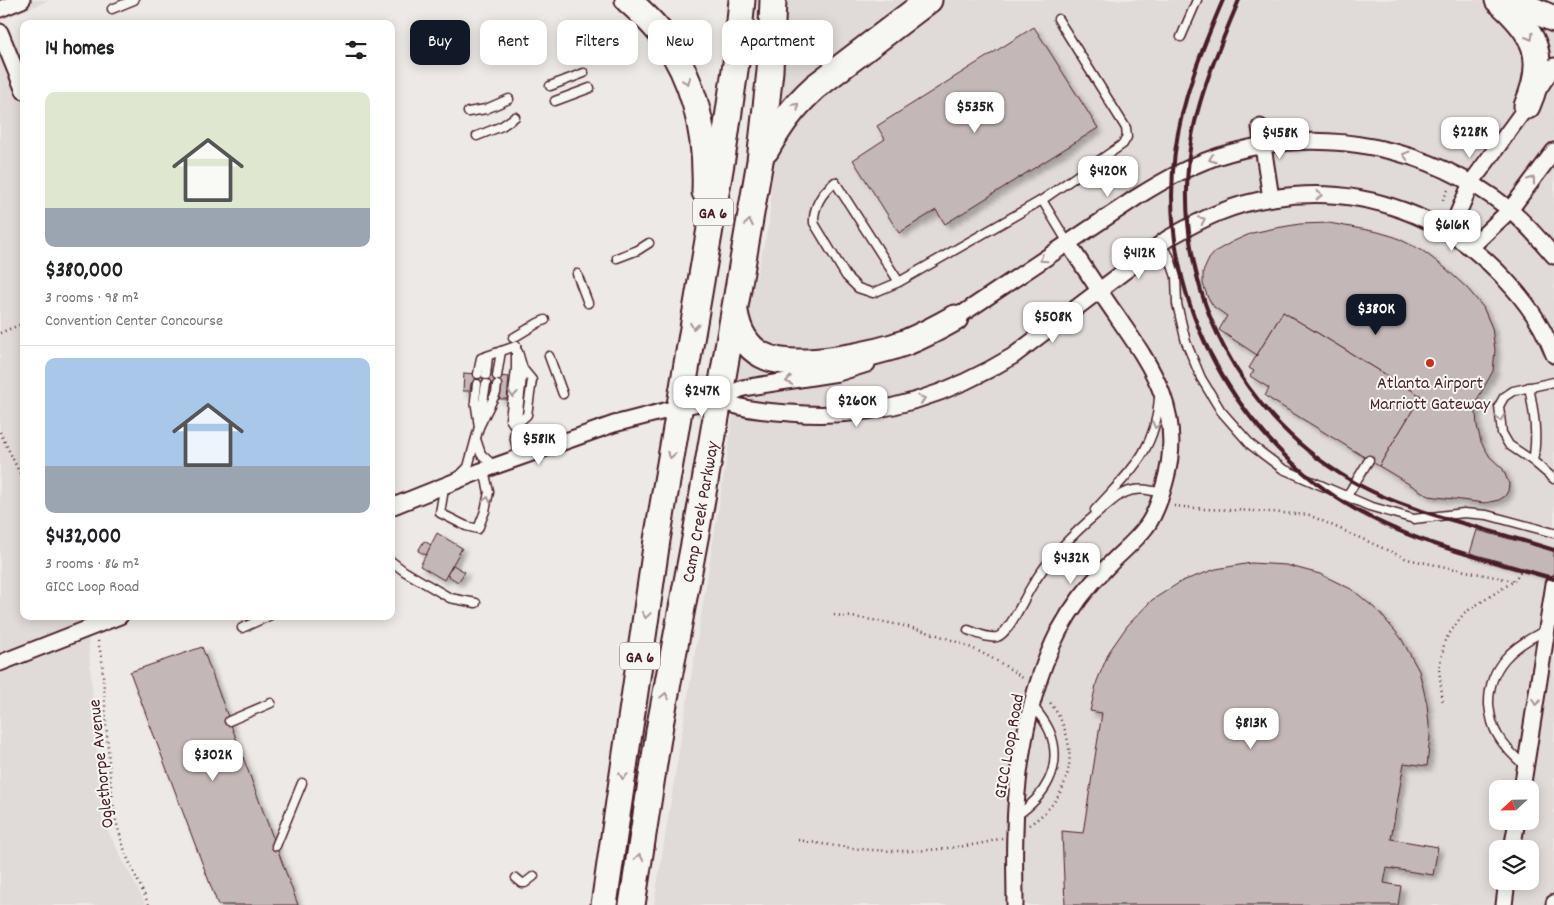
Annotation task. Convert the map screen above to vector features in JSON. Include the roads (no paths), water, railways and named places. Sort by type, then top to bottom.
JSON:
[{"type":"main road","points":[[628,0],[646,16],[665,38],[692,90],[704,144],[705,178],[702,278]]},
{"type":"main road","name":"Camp Creek Parkway","points":[[604,905],[657,540],[730,111],[742,0]]},
{"type":"main road","name":"Camp Creek Parkway","points":[[632,905],[658,734],[697,528],[760,161],[770,71],[773,0]]},
{"type":"main road","points":[[760,161],[785,118],[800,101],[828,77],[929,0]]},
{"type":"main road","points":[[1498,0],[1519,21],[1534,42],[1538,60],[1537,75],[1534,90],[1527,106]]},
{"type":"main road","points":[[1510,0],[1554,20]]},
{"type":"main road","points":[[735,310],[737,326],[750,346],[762,355],[776,360],[792,361],[837,358],[885,349],[915,338],[955,318]]},
{"type":"street","points":[[0,9],[22,0]]},
{"type":"street","points":[[0,32],[20,81]]},
{"type":"street","points":[[1450,232],[1471,183],[1554,66]]},
{"type":"street","points":[[1260,127],[1271,198]]},
{"type":"street","points":[[395,505],[489,468],[614,424],[719,399],[743,388],[838,373],[887,356],[910,345],[955,318],[1165,179],[1196,164],[1262,145],[1297,141],[1335,141],[1372,146],[1440,167],[1471,183],[1510,210],[1537,236],[1554,256]]},
{"type":"street","points":[[1471,247],[1510,210],[1554,151]]},
{"type":"street","points":[[719,399],[741,407],[810,415],[857,413],[905,404],[962,384],[1013,356],[1160,245],[1192,224],[1217,212],[1271,198],[1300,194],[1363,199],[1394,206],[1450,232],[1498,270],[1520,296],[1538,322],[1554,355]]},
{"type":"street","name":"GICC Loop Road","points":[[1015,905],[1015,833],[1021,758],[1037,689],[1055,642],[1072,609],[1087,588],[1130,545],[1146,526],[1160,499],[1168,472],[1171,450],[1166,402],[1156,376],[1143,353],[1068,242]]},
{"type":"street","points":[[1523,780],[1554,584]]},
{"type":"street","points":[[0,663],[110,620]]},
{"type":"street","points":[[1504,905],[1506,890]]},
{"type":"lane","points":[[112,9],[134,0]]},
{"type":"lane","points":[[1182,37],[1197,0]]},
{"type":"lane","points":[[899,282],[835,182],[824,191],[818,201],[814,222],[846,276],[858,288],[873,293],[899,282],[1042,200],[1123,144],[1127,138],[1126,128],[1058,19]]},
{"type":"lane","points":[[550,86],[584,73]]},
{"type":"lane","points":[[556,101],[590,88]]},
{"type":"lane","points":[[468,112],[486,109],[509,99]]},
{"type":"lane","points":[[477,136],[502,126],[515,117]]},
{"type":"lane","points":[[1042,200],[1068,242]]},
{"type":"lane","points":[[617,258],[638,250],[649,243]]},
{"type":"lane","points":[[1160,245],[1169,256],[1176,277],[1177,304],[1186,342],[1200,378],[1220,411],[1251,445],[1284,469],[1369,506],[1414,519],[1457,514],[1487,515],[1554,533]]},
{"type":"lane","points":[[577,274],[588,303]]},
{"type":"lane","points":[[482,375],[484,357],[501,351],[538,322],[545,320]]},
{"type":"lane","points":[[514,342],[524,369],[516,429],[519,457]]},
{"type":"lane","points":[[514,342],[516,369],[510,419],[516,429],[520,444],[542,449]]},
{"type":"lane","points":[[497,376],[501,351]]},
{"type":"lane","points":[[549,356],[563,394]]},
{"type":"lane","points":[[968,630],[989,637],[998,637],[1005,633],[1034,582],[1048,562],[1136,464],[1147,449],[1154,432],[1159,397],[1156,376]]},
{"type":"lane","points":[[1554,382],[1513,391],[1504,397],[1499,406],[1502,433],[1509,445],[1533,461],[1554,479]]},
{"type":"lane","points":[[479,427],[475,400],[481,384]]},
{"type":"lane","points":[[476,439],[481,454],[489,468],[489,492],[478,529],[466,526],[440,513],[443,495],[448,484],[468,467],[479,427],[496,394],[497,385]]},
{"type":"lane","points":[[1529,388],[1536,434],[1533,461]]},
{"type":"lane","points":[[1347,496],[1369,460]]},
{"type":"lane","points":[[1068,540],[1108,504],[1124,493],[1142,490],[1160,499]]},
{"type":"lane","points":[[395,564],[450,598],[476,602]]},
{"type":"lane","points":[[242,628],[260,620]]},
{"type":"lane","points":[[1525,766],[1496,734],[1490,713],[1489,690],[1498,668],[1511,652],[1528,639],[1547,630]]},
{"type":"lane","points":[[230,720],[271,702]]},
{"type":"lane","points":[[1016,816],[1041,795],[1049,781],[1054,764],[1054,747],[1050,732],[1032,706]]},
{"type":"lane","points":[[276,846],[302,783]]},
{"type":"lane","points":[[516,878],[522,883],[526,883],[534,876]]},
{"type":"railway","points":[[1223,0],[1200,55],[1182,112],[1175,152],[1172,204],[1177,256],[1190,306],[1210,353],[1236,398],[1269,439],[1306,475],[1348,505],[1397,530],[1422,540],[1554,579]]},
{"type":"railway","points":[[1239,0],[1202,97],[1196,117],[1189,157],[1187,208],[1193,257],[1205,304],[1224,348],[1250,389],[1281,426],[1319,459],[1361,486],[1414,508],[1554,550]]},
{"type":"place","name":"Atlanta Airport Marriott Gateway","points":[[1430,363]]}]
